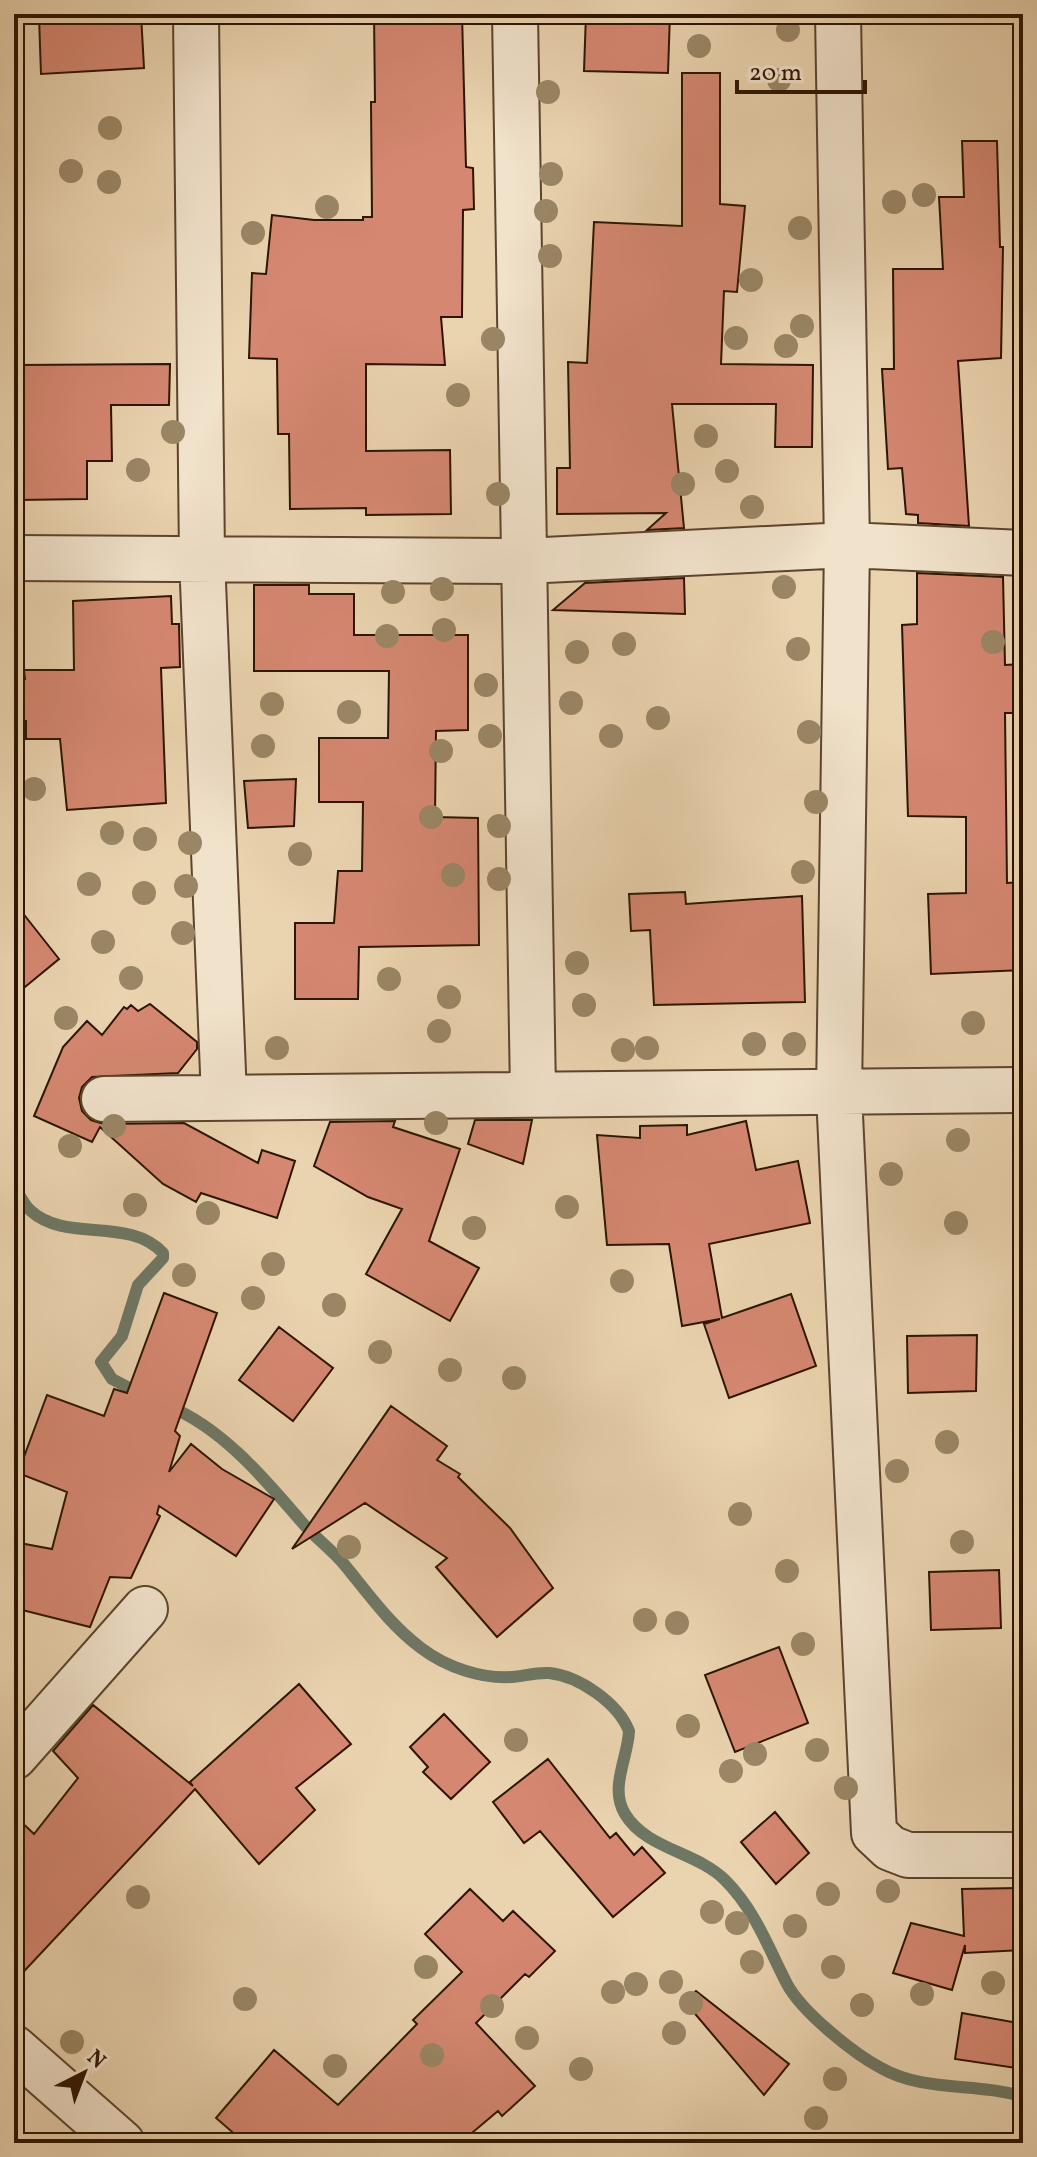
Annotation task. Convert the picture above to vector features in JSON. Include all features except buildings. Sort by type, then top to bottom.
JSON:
[{"type":"street","points":[[196,14],[202,558],[224,1097]]},
{"type":"street","points":[[515,14],[533,1093]]},
{"type":"street","points":[[838,14],[847,545],[839,1094],[874,1833],[890,1848],[908,1855],[1023,1855]]},
{"type":"street","points":[[14,558],[525,561],[847,545],[1023,553]]},
{"type":"street","points":[[104,1099],[1023,1090]]},
{"type":"street","points":[[14,1757],[145,1609]]},
{"type":"street","points":[[14,2048],[122,2143]]},
{"type":"waterway","points":[[14,1185],[28,1208],[45,1220],[79,1229],[133,1235],[163,1253],[163,1258],[138,1285],[122,1336],[101,1362],[112,1379],[143,1395]]},
{"type":"waterway","points":[[168,1406],[206,1427],[240,1455],[343,1563],[409,1639],[431,1655],[453,1666],[488,1676],[561,1675],[585,1685],[607,1701],[629,1731],[619,1783],[625,1814],[634,1826],[658,1843],[701,1863],[725,1880],[753,1916],[794,1995],[843,2042],[898,2076],[1023,2097]]}]
